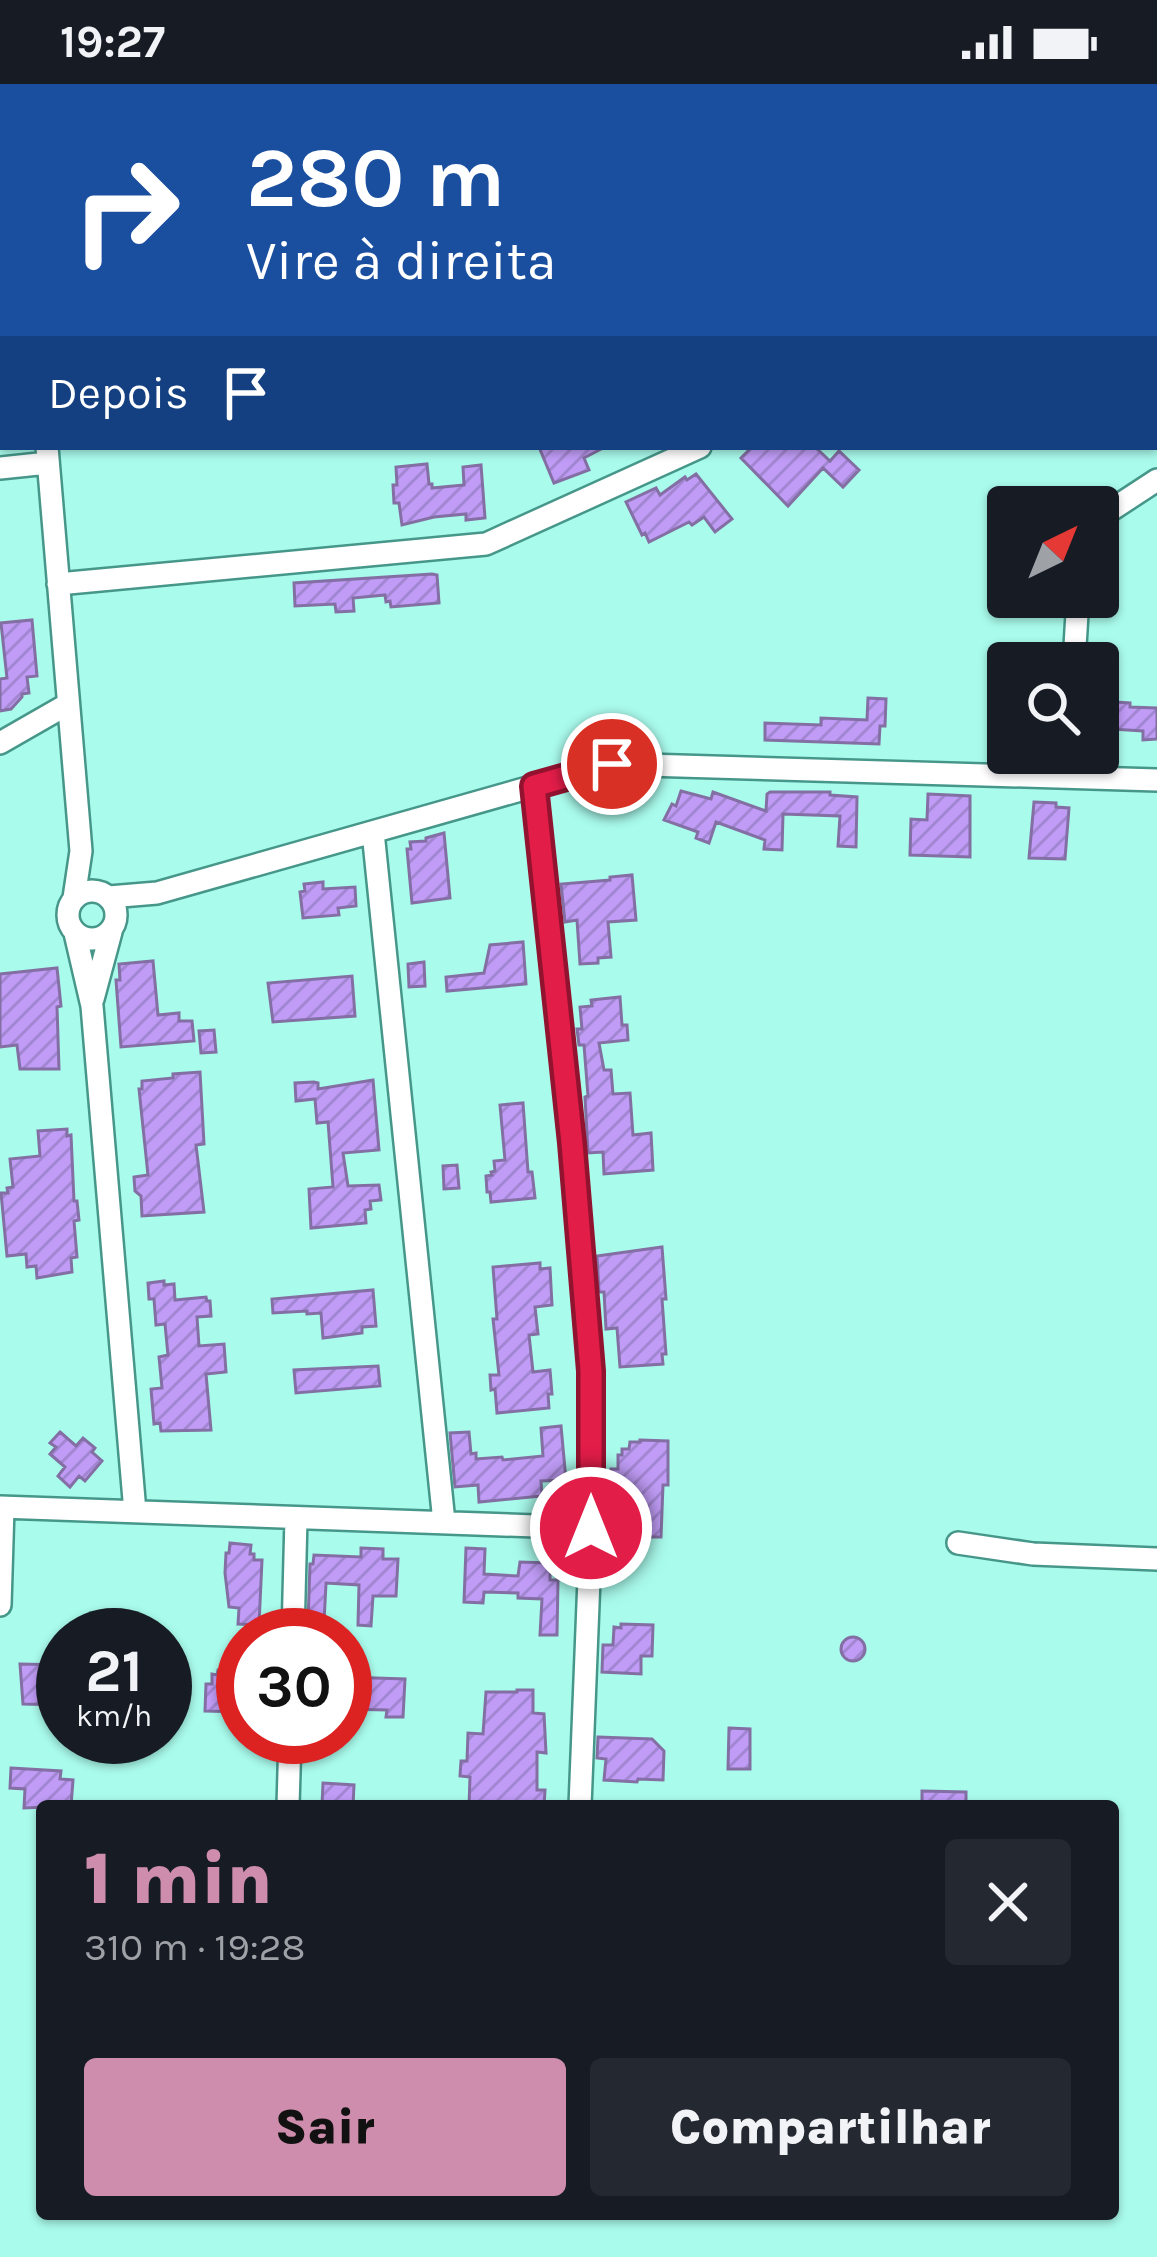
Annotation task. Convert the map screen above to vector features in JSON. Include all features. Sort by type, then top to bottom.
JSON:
[{"type":"street","points":[[58,584],[486,544],[693,450]]},
{"type":"street","points":[[0,468],[47,455],[80,850],[67,916],[92,1006],[135,1512]]},
{"type":"street","points":[[1119,505],[1157,480]]},
{"type":"street","points":[[0,743],[68,704]]},
{"type":"street","points":[[75,933],[93,940],[108,909],[157,893],[612,764],[1157,780]]},
{"type":"street","points":[[534,786],[591,1371],[591,1528],[580,1800]]},
{"type":"street","points":[[373,832],[444,1522]]},
{"type":"street","points":[[80,850],[108,909],[92,1006]]},
{"type":"street","points":[[74,898],[87,890],[108,909]]},
{"type":"street","points":[[0,1605],[1,1508],[591,1528]]},
{"type":"street","points":[[294,1608],[296,1518]]},
{"type":"street","points":[[958,1543],[1033,1554],[1157,1559]]},
{"type":"street","points":[[288,1800],[289,1764]]},
{"type":"building","points":[[540,450],[599,450],[584,458],[589,470],[554,483]]},
{"type":"building","points":[[749,450],[818,450],[830,461],[839,451],[859,470],[843,487],[823,468],[788,506],[741,458]]},
{"type":"building","points":[[427,464],[432,488],[464,485],[463,467],[481,465],[485,518],[466,520],[466,514],[402,525],[399,503],[394,503],[396,467]]},
{"type":"building","points":[[696,474],[732,519],[715,532],[704,517],[649,542],[626,502],[656,488],[660,495]]},
{"type":"building","points":[[437,575],[439,603],[391,607],[385,595],[353,598],[354,611],[336,612],[335,604],[295,606],[294,583]]},
{"type":"building","points":[[32,620],[37,676],[27,677],[29,693],[22,694],[11,709],[0,711],[0,679],[7,678],[1,623]]},
{"type":"building","points":[[868,698],[886,699],[879,744],[765,740],[765,723],[821,725],[821,718],[867,720]]},
{"type":"building","points":[[1119,702],[1157,708],[1157,739],[1143,740],[1143,731],[1119,729]]},
{"type":"building","points":[[681,791],[711,799],[713,792],[766,811],[770,792],[857,797],[856,847],[838,846],[840,816],[783,814],[782,850],[764,849],[765,840],[716,822],[709,843],[696,838],[698,832],[664,820]]},
{"type":"building","points":[[928,794],[970,796],[970,857],[910,855],[911,819],[927,820]]},
{"type":"building","points":[[1034,802],[1069,808],[1065,859],[1029,858]]},
{"type":"building","points":[[444,833],[450,898],[412,903],[410,842]]},
{"type":"building","points":[[632,875],[636,920],[608,922],[611,957],[580,964],[577,920],[565,922],[561,884]]},
{"type":"building","points":[[323,882],[323,889],[355,887],[356,906],[338,908],[339,915],[303,918],[300,892],[305,891],[304,884]]},
{"type":"building","points":[[523,942],[526,984],[447,991],[446,977],[484,973],[490,945]]},
{"type":"building","points":[[153,961],[158,1015],[179,1013],[179,1021],[192,1021],[194,1041],[121,1047],[119,964]]},
{"type":"building","points":[[424,962],[425,986],[409,987],[408,964]]},
{"type":"building","points":[[57,968],[59,1069],[20,1069],[17,1045],[0,1047],[0,974]]},
{"type":"building","points":[[352,976],[355,1016],[273,1022],[268,983]]},
{"type":"building","points":[[620,997],[628,1040],[599,1043],[604,1070],[611,1070],[613,1094],[630,1093],[633,1135],[651,1133],[653,1170],[604,1174],[603,1152],[588,1153],[584,1045],[579,1045],[577,1029],[582,1029],[580,1007],[592,1006],[591,1000]]},
{"type":"building","points":[[214,1030],[216,1052],[201,1053],[199,1031]]},
{"type":"building","points":[[200,1072],[204,1144],[196,1145],[204,1212],[142,1216],[134,1177],[148,1175],[142,1081]]},
{"type":"building","points":[[373,1080],[379,1150],[343,1153],[348,1186],[379,1185],[381,1200],[370,1201],[366,1223],[311,1228],[309,1189],[333,1187],[328,1122],[317,1123],[315,1099],[296,1101],[295,1083],[318,1083],[318,1089]]},
{"type":"building","points":[[523,1103],[528,1172],[532,1172],[535,1198],[491,1202],[486,1176],[495,1171],[494,1161],[505,1160],[500,1105]]},
{"type":"building","points":[[67,1129],[79,1220],[74,1221],[77,1257],[71,1258],[72,1272],[37,1278],[36,1266],[27,1267],[26,1254],[7,1256],[1,1193],[13,1187],[10,1159],[40,1156],[38,1131]]},
{"type":"building","points":[[457,1165],[459,1188],[444,1189],[443,1166]]},
{"type":"building","points":[[662,1247],[663,1364],[620,1367],[617,1328],[606,1329],[597,1256]]},
{"type":"building","points":[[540,1263],[540,1269],[550,1268],[552,1305],[535,1307],[538,1334],[529,1335],[533,1372],[550,1370],[549,1408],[497,1413],[490,1375],[499,1375],[493,1267]]},
{"type":"building","points":[[164,1281],[164,1285],[174,1284],[175,1300],[206,1297],[210,1301],[211,1316],[197,1317],[199,1346],[224,1344],[226,1372],[206,1374],[211,1430],[161,1431],[160,1423],[154,1424],[151,1389],[162,1388],[159,1357],[168,1355],[165,1324],[156,1325],[148,1283]]},
{"type":"building","points":[[373,1290],[376,1326],[362,1327],[362,1333],[323,1338],[321,1313],[273,1313],[272,1299]]},
{"type":"building","points":[[378,1366],[380,1386],[296,1393],[294,1370]]},
{"type":"building","points":[[561,1426],[566,1480],[541,1481],[542,1496],[479,1502],[478,1485],[455,1487],[450,1433],[469,1432],[476,1459],[503,1460],[543,1456],[541,1428]]},
{"type":"building","points":[[60,1432],[76,1446],[83,1438],[102,1461],[85,1481],[79,1476],[70,1487],[58,1476],[65,1467],[50,1454],[56,1447],[50,1443]]},
{"type":"building","points":[[640,1440],[668,1441],[661,1537],[614,1537],[619,1485],[610,1485],[611,1469],[618,1469],[622,1449]]},
{"type":"building","points":[[230,1543],[251,1545],[254,1560],[262,1560],[260,1608],[229,1607],[225,1573]]},
{"type":"building","points":[[361,1548],[383,1549],[383,1559],[398,1559],[396,1596],[373,1596],[372,1611],[358,1608],[359,1585],[326,1583],[325,1608],[309,1608],[314,1555],[361,1557]]},
{"type":"building","points":[[466,1548],[485,1549],[484,1574],[518,1576],[520,1562],[550,1563],[550,1580],[558,1580],[557,1635],[540,1635],[542,1599],[484,1592],[483,1603],[464,1602]]},
{"type":"building","points":[[621,1624],[653,1625],[652,1656],[641,1656],[641,1674],[602,1672],[603,1645],[613,1645],[614,1627],[621,1628]]},
{"type":"building","points":[[853,1637],[865,1649],[853,1661],[841,1649]]},
{"type":"building","points":[[20,1664],[36,1664],[36,1704],[23,1704]]},
{"type":"building","points":[[212,1674],[216,1675],[216,1711],[205,1711],[206,1684],[212,1684]]},
{"type":"building","points":[[372,1678],[405,1679],[403,1717],[386,1717],[387,1710],[372,1710]]},
{"type":"building","points":[[533,1690],[533,1713],[544,1714],[546,1753],[537,1752],[537,1790],[545,1790],[544,1800],[469,1800],[470,1777],[460,1776],[461,1761],[467,1761],[468,1733],[483,1734],[486,1692]]},
{"type":"building","points":[[729,1728],[750,1729],[750,1769],[728,1769]]},
{"type":"building","points":[[598,1737],[652,1739],[664,1751],[663,1780],[604,1780],[606,1759],[597,1758]]},
{"type":"building","points":[[11,1768],[61,1771],[60,1779],[73,1780],[71,1800],[36,1800],[36,1807],[24,1808],[25,1789],[10,1788]]},
{"type":"building","points":[[323,1783],[354,1785],[353,1800],[322,1800]]},
{"type":"building","points":[[922,1791],[966,1792],[966,1800],[922,1800]]},
{"type":"route","points":[[591,1528],[591,1371],[534,786],[612,764]]}]
